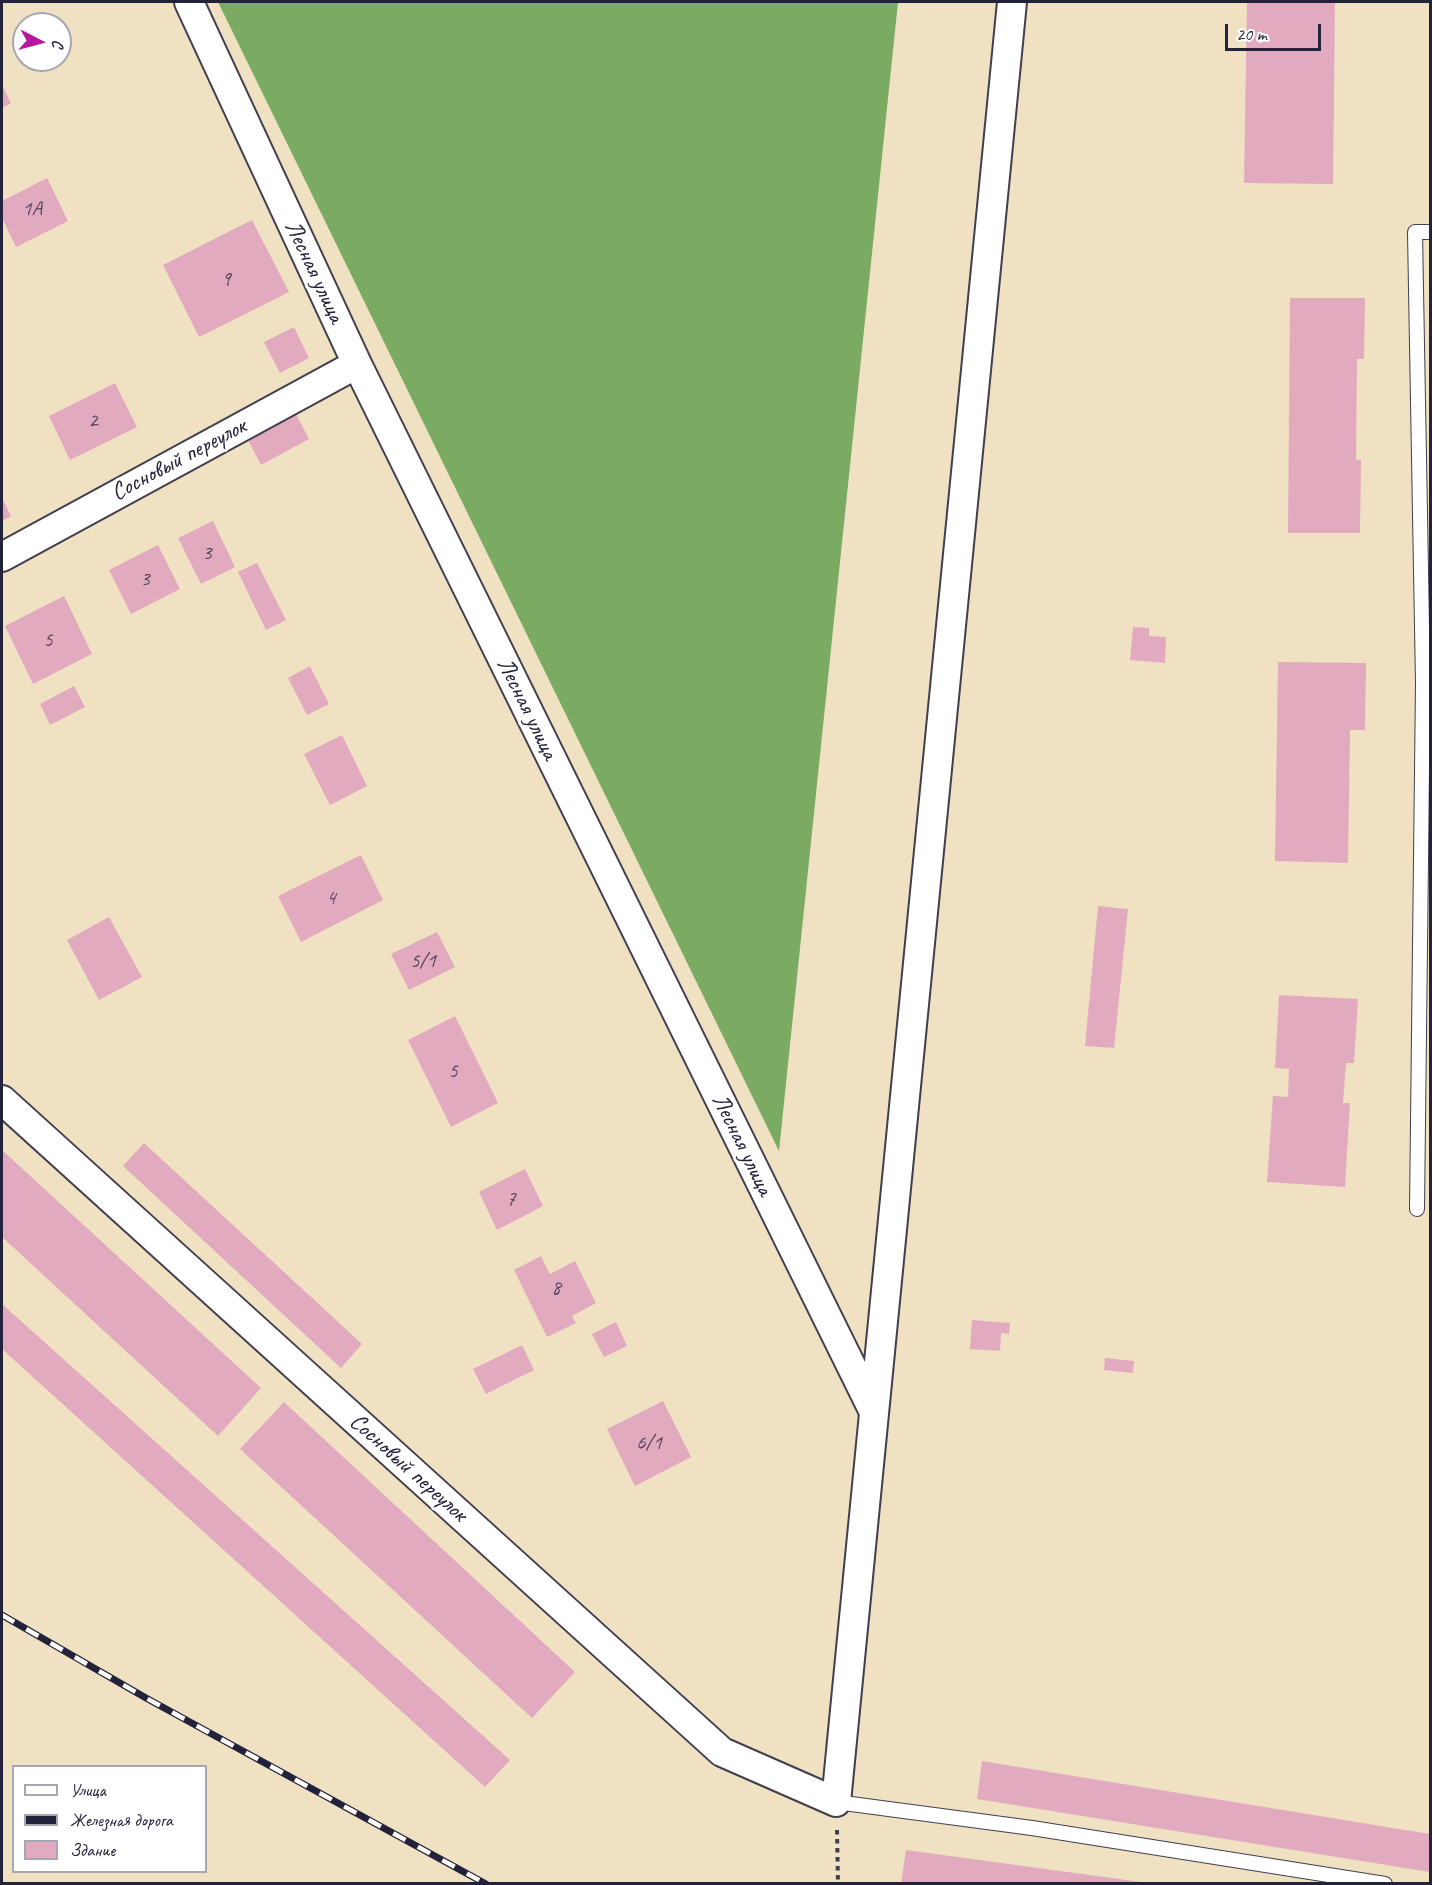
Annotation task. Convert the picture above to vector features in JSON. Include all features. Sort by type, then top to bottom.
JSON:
[{"type":"street","name":"Лесная улица","points":[[189,2],[357,364],[874,1413]]},
{"type":"street","points":[[836,1802],[1012,2]]},
{"type":"street","name":"Сосновый переулок","points":[[2,556],[357,364]]},
{"type":"street","name":"Сосновый переулок","points":[[2,1100],[722,1752],[836,1802]]},
{"type":"lane","points":[[1417,1209],[1423,683],[1415,232],[1431,232]]},
{"type":"lane","points":[[836,1802],[1032,1828],[1385,1884]]},
{"type":"path","points":[[836,1802],[838,1884]]},
{"type":"green space","points":[[218,2],[898,2],[779,1151]]},
{"type":"building","points":[[1247,2],[1335,2],[1333,184],[1244,183]]},
{"type":"building","points":[[2,85],[11,103],[2,108]]},
{"type":"building","points":[[47,178],[68,221],[16,247],[2,218],[2,201]]},
{"type":"building","points":[[252,220],[289,292],[199,337],[163,265]]},
{"type":"building","points":[[1290,298],[1365,298],[1364,359],[1357,359],[1356,460],[1361,460],[1360,533],[1288,533]]},
{"type":"building","points":[[294,327],[309,358],[280,373],[264,342]]},
{"type":"building","points":[[115,383],[137,427],[70,460],[49,416]]},
{"type":"building","points":[[296,414],[309,439],[261,465],[248,440]]},
{"type":"building","points":[[2,498],[11,516],[2,521]]},
{"type":"building","points":[[213,521],[235,567],[201,584],[178,538]]},
{"type":"building","points":[[158,545],[180,589],[131,614],[109,570]]},
{"type":"building","points":[[257,563],[286,620],[266,630],[238,572]]},
{"type":"building","points":[[64,596],[92,654],[33,684],[5,626]]},
{"type":"building","points":[[1133,627],[1149,628],[1149,636],[1166,637],[1165,663],[1130,660]]},
{"type":"building","points":[[1278,662],[1366,663],[1365,730],[1350,730],[1348,863],[1275,861]]},
{"type":"building","points":[[310,666],[329,704],[307,715],[288,678]]},
{"type":"building","points":[[74,686],[85,707],[50,725],[40,704]]},
{"type":"building","points":[[342,735],[367,786],[330,805],[304,754]]},
{"type":"building","points":[[361,855],[383,900],[301,942],[278,896]]},
{"type":"building","points":[[1098,906],[1128,909],[1114,1048],[1085,1046]]},
{"type":"building","points":[[109,917],[142,977],[99,1000],[67,940]]},
{"type":"building","points":[[437,932],[455,967],[409,990],[391,954]]},
{"type":"building","points":[[1279,995],[1358,999],[1354,1063],[1346,1063],[1343,1103],[1350,1103],[1345,1187],[1267,1182],[1273,1096],[1288,1097],[1289,1069],[1275,1068]]},
{"type":"building","points":[[455,1016],[498,1103],[451,1127],[408,1040]]},
{"type":"building","points":[[144,1143],[362,1344],[341,1368],[123,1166]]},
{"type":"building","points":[[2,1150],[261,1388],[218,1436],[2,1237]]},
{"type":"building","points":[[525,1169],[543,1206],[497,1230],[479,1192]]},
{"type":"building","points":[[541,1256],[550,1274],[575,1261],[596,1303],[572,1316],[576,1323],[547,1337],[514,1270]]},
{"type":"building","points":[[2,1304],[510,1760],[485,1787],[2,1349]]},
{"type":"building","points":[[972,1320],[1010,1323],[1009,1334],[1001,1333],[1000,1351],[970,1349]]},
{"type":"building","points":[[616,1322],[627,1346],[604,1357],[592,1334]]},
{"type":"building","points":[[522,1345],[534,1370],[486,1394],[473,1369]]},
{"type":"building","points":[[1105,1358],[1134,1361],[1133,1373],[1104,1370]]},
{"type":"building","points":[[663,1401],[691,1457],[635,1486],[607,1429]]},
{"type":"building","points":[[284,1402],[575,1672],[532,1718],[240,1449]]},
{"type":"building","points":[[982,1761],[1430,1834],[1430,1872],[977,1799]]},
{"type":"building","points":[[906,1850],[1141,1882],[1141,1884],[901,1884]]},
{"type":"railway","points":[[2,1615],[146,1698],[486,1884]]}]
